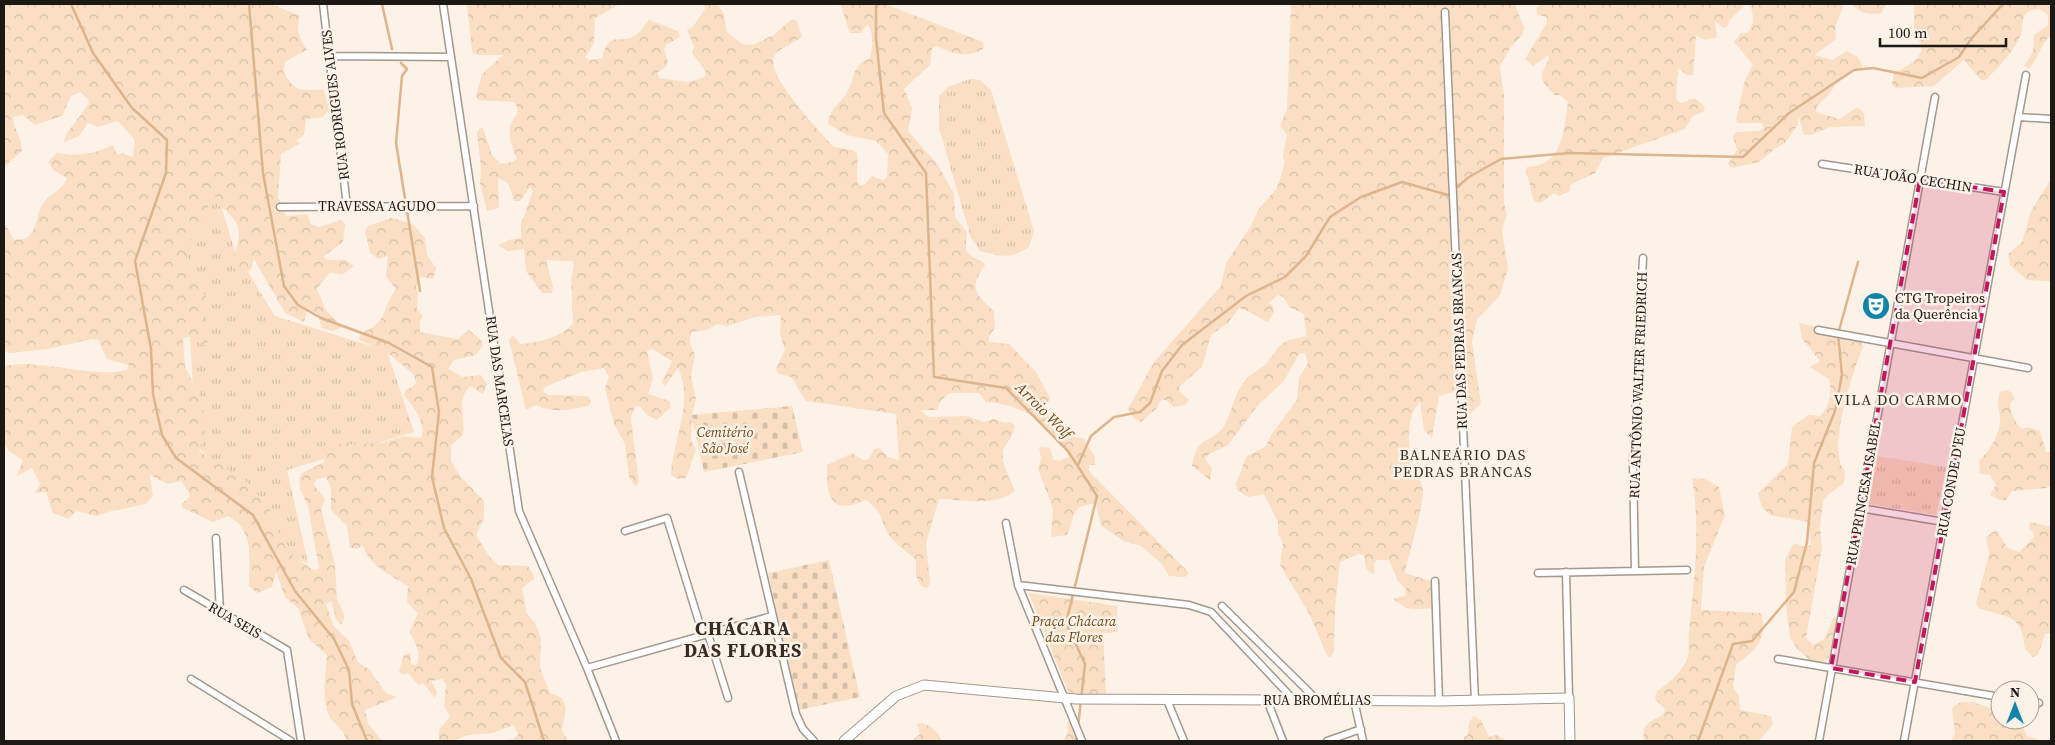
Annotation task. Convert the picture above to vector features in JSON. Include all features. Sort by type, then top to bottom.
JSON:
[{"type":"street","name":"RUA RODRIGUES ALVES","points":[[323,4],[347,206]]},
{"type":"street","name":"RUA DAS MARCELAS","points":[[443,4],[519,511],[587,668],[616,741]]},
{"type":"street","name":"RUA DAS PEDRAS BRANCAS","points":[[1445,12],[1475,701]]},
{"type":"street","points":[[329,56],[451,57]]},
{"type":"street","name":"RUA CONDE D'EU","points":[[1904,741],[2026,75]]},
{"type":"street","name":"RUA PRINCESA ISABEL","points":[[1818,741],[1935,97]]},
{"type":"street","points":[[2018,117],[2051,119]]},
{"type":"street","name":"RUA JOÃO CECHIN","points":[[1822,164],[2004,192]]},
{"type":"street","name":"TRAVESSA AGUDO","points":[[280,206],[474,206]]},
{"type":"street","name":"RUA ANTÔNIO WALTER FRIEDRICH","points":[[1635,571],[1633,461],[1643,258]]},
{"type":"street","points":[[1818,330],[2028,368]]},
{"type":"street","points":[[739,472],[796,714],[803,729],[814,741]]},
{"type":"street","points":[[1860,508],[1944,522]]},
{"type":"street","points":[[625,530],[667,518],[728,698]]},
{"type":"street","points":[[1006,523],[1018,585],[1082,741]]},
{"type":"street","points":[[216,538],[220,611]]},
{"type":"street","points":[[1538,573],[1687,570]]},
{"type":"street","points":[[1566,572],[1570,741]]},
{"type":"street","points":[[1435,581],[1439,701]]},
{"type":"street","points":[[1018,585],[1189,604],[1211,612],[1292,700]]},
{"type":"street","name":"RUA SEIS","points":[[184,590],[287,650],[300,741]]},
{"type":"street","points":[[1222,606],[1316,699]]},
{"type":"street","points":[[587,668],[772,616]]},
{"type":"street","points":[[1241,643],[1249,632]]},
{"type":"street","points":[[1778,659],[1990,695]]},
{"type":"street","points":[[191,680],[290,741]]},
{"type":"street","name":"RUA BROMÉLIAS","points":[[844,741],[896,696],[924,685],[1065,699],[1475,701],[1568,698]]},
{"type":"street","points":[[1168,700],[1184,741]]},
{"type":"street","points":[[1267,700],[1283,741]]},
{"type":"street","points":[[1354,700],[1363,741]]},
{"type":"street","points":[[1327,741],[1361,729]]},
{"type":"highlighted area","points":[[1920,179],[2004,192],[1915,682],[1831,668]]},
{"type":"green space","points":[[4,4],[271,4],[300,16],[299,34],[307,50],[286,61],[283,71],[291,84],[299,89],[324,90],[329,110],[323,117],[306,119],[304,135],[296,141],[301,143],[281,154],[278,197],[286,216],[307,214],[311,224],[319,227],[341,220],[345,224],[343,242],[324,256],[327,260],[346,260],[354,266],[342,275],[330,272],[317,289],[326,310],[342,327],[333,331],[322,328],[317,313],[307,311],[304,322],[285,313],[254,259],[251,269],[246,272],[235,270],[232,260],[238,243],[238,229],[232,216],[218,205],[214,192],[208,206],[209,218],[190,229],[193,240],[187,242],[186,249],[187,263],[202,278],[202,289],[209,304],[201,325],[208,341],[206,346],[197,341],[194,336],[183,338],[185,367],[199,394],[205,417],[205,435],[199,451],[245,480],[269,508],[287,551],[313,570],[319,569],[308,506],[300,489],[299,478],[302,473],[324,462],[324,445],[381,443],[404,436],[421,438],[421,421],[404,395],[406,390],[416,384],[414,375],[389,354],[359,340],[360,334],[376,325],[380,320],[396,289],[386,277],[388,256],[378,259],[370,253],[365,231],[368,226],[391,218],[413,224],[425,238],[427,255],[436,268],[433,279],[420,277],[416,287],[418,292],[417,309],[423,316],[420,321],[420,332],[458,339],[469,330],[481,340],[483,345],[476,355],[454,360],[448,369],[463,377],[481,375],[487,384],[483,394],[470,386],[463,397],[463,435],[451,445],[451,461],[460,476],[484,501],[484,518],[476,535],[489,556],[498,565],[528,566],[535,578],[522,588],[527,614],[535,623],[541,638],[540,668],[550,693],[562,698],[566,708],[562,730],[568,741],[499,741],[514,739],[518,735],[514,725],[493,733],[467,735],[454,741],[439,741],[439,730],[450,716],[444,706],[446,684],[442,679],[431,681],[437,692],[435,698],[423,683],[419,686],[408,673],[403,675],[399,671],[404,655],[410,653],[411,664],[416,665],[418,661],[418,652],[409,632],[418,613],[407,602],[408,586],[375,564],[370,559],[363,545],[357,549],[350,548],[347,526],[331,510],[331,488],[326,477],[316,480],[314,485],[325,499],[321,509],[335,565],[337,599],[345,616],[341,625],[336,619],[331,601],[326,604],[333,625],[349,641],[358,662],[369,669],[386,693],[397,697],[365,710],[368,723],[382,741],[346,741],[342,731],[331,719],[326,704],[324,687],[327,655],[309,639],[298,608],[285,597],[276,572],[272,587],[257,593],[249,586],[249,546],[243,529],[228,516],[213,522],[183,508],[181,504],[191,496],[181,481],[168,484],[150,475],[153,496],[146,504],[97,516],[76,511],[69,519],[53,513],[46,492],[35,493],[40,484],[32,468],[17,476],[23,460],[9,451],[4,444],[4,366],[19,364],[83,371],[114,372],[127,370],[129,365],[107,359],[98,340],[92,339],[48,349],[9,353],[4,350],[4,222],[14,240],[25,239],[30,235],[44,203],[62,186],[67,178],[54,171],[48,162],[57,153],[86,154],[113,145],[117,155],[122,153],[133,157],[135,140],[118,121],[98,127],[88,123],[79,136],[63,143],[67,133],[88,105],[89,100],[81,92],[71,96],[62,116],[35,125],[23,115],[13,117],[22,151],[4,167]]},
{"type":"green space","points":[[467,4],[620,4],[595,18],[594,43],[585,58],[590,60],[602,58],[608,43],[612,40],[630,38],[636,35],[649,20],[678,31],[680,37],[666,45],[664,50],[668,62],[666,67],[657,73],[659,78],[688,82],[705,77],[706,72],[692,53],[694,47],[687,30],[692,28],[705,9],[704,4],[717,4],[724,14],[727,32],[742,44],[753,45],[775,34],[792,19],[797,21],[802,37],[782,48],[774,57],[774,66],[778,77],[796,104],[834,147],[852,150],[857,153],[857,179],[859,186],[865,184],[872,176],[883,180],[887,178],[888,154],[876,141],[847,135],[828,124],[833,109],[845,95],[857,68],[870,58],[872,45],[868,24],[861,33],[850,33],[840,4],[885,4],[983,42],[984,48],[967,54],[955,53],[937,46],[932,48],[930,65],[904,89],[912,108],[908,131],[938,165],[954,194],[955,217],[967,232],[967,252],[985,265],[977,280],[976,291],[994,311],[995,328],[989,336],[989,342],[1009,344],[1036,372],[1050,398],[1048,403],[1038,406],[1040,411],[1067,425],[1072,437],[1083,438],[1095,457],[1095,465],[1089,465],[1089,471],[1189,573],[1185,577],[1169,576],[1162,564],[1141,546],[1124,541],[1101,526],[1096,504],[1081,506],[1077,509],[1067,535],[1051,537],[1053,509],[1038,469],[1041,459],[1039,447],[1050,448],[1053,459],[1059,461],[1069,457],[1063,445],[1045,426],[1024,412],[1012,407],[986,402],[979,393],[950,393],[941,400],[937,410],[920,410],[928,417],[967,416],[984,422],[994,419],[1005,423],[1011,422],[1015,426],[1004,448],[1003,458],[1015,490],[1008,496],[989,501],[939,499],[926,543],[930,583],[927,588],[921,586],[916,576],[916,560],[892,538],[881,517],[866,500],[845,506],[838,504],[829,494],[827,465],[852,453],[863,460],[869,459],[874,449],[880,448],[888,457],[899,460],[896,414],[806,401],[791,377],[779,374],[776,369],[785,350],[780,334],[781,315],[755,317],[728,326],[717,324],[707,330],[691,332],[690,344],[695,355],[691,376],[696,399],[692,415],[691,440],[696,450],[686,478],[678,479],[671,475],[684,408],[683,381],[678,368],[665,386],[662,382],[672,361],[652,349],[647,351],[653,379],[648,394],[670,401],[671,407],[657,420],[647,415],[640,406],[635,407],[631,418],[639,483],[635,486],[629,477],[625,444],[614,424],[605,388],[609,377],[604,368],[581,372],[545,387],[543,392],[549,395],[588,396],[591,402],[588,406],[568,410],[549,410],[536,405],[526,410],[509,340],[513,335],[520,344],[542,341],[556,336],[569,328],[573,323],[571,278],[574,266],[572,261],[546,260],[553,287],[552,293],[542,293],[526,271],[524,249],[508,251],[498,246],[508,240],[521,238],[521,224],[533,191],[530,187],[520,201],[514,201],[509,184],[498,178],[499,208],[487,211],[480,183],[481,168],[477,133],[480,128],[483,128],[492,155],[501,164],[513,162],[517,158],[511,143],[510,131],[517,109],[514,102],[478,100],[476,96],[482,74],[503,55],[476,55],[472,51]]},
{"type":"green space","points":[[1291,4],[1515,4],[1524,28],[1523,34],[1511,47],[1500,66],[1504,96],[1504,203],[1507,214],[1502,231],[1508,268],[1500,295],[1477,320],[1472,341],[1481,404],[1461,422],[1460,390],[1439,396],[1432,438],[1424,430],[1420,402],[1415,409],[1410,425],[1409,442],[1412,474],[1417,477],[1422,485],[1423,492],[1420,514],[1405,573],[1430,581],[1433,594],[1432,608],[1406,608],[1393,599],[1405,596],[1406,589],[1398,581],[1389,560],[1377,560],[1374,564],[1374,574],[1366,568],[1364,555],[1359,554],[1340,562],[1335,608],[1334,652],[1330,657],[1326,654],[1310,615],[1280,565],[1283,543],[1278,534],[1278,522],[1264,494],[1248,497],[1237,490],[1236,484],[1246,457],[1266,446],[1271,435],[1297,400],[1299,378],[1308,363],[1305,353],[1299,354],[1284,381],[1259,404],[1228,445],[1209,454],[1205,459],[1212,468],[1210,480],[1192,466],[1197,448],[1224,426],[1237,394],[1246,379],[1266,364],[1283,343],[1306,336],[1304,314],[1289,307],[1284,297],[1278,295],[1269,303],[1273,306],[1274,312],[1268,322],[1239,308],[1228,323],[1211,335],[1202,367],[1179,387],[1180,392],[1189,400],[1185,405],[1174,407],[1166,400],[1161,400],[1156,409],[1141,422],[1135,419],[1128,409],[1154,362],[1221,286],[1226,263],[1251,226],[1258,210],[1277,188],[1285,163],[1283,156],[1287,135],[1280,126],[1287,109]]},
{"type":"green space","points":[[1540,4],[1746,4],[1729,21],[1728,26],[1723,28],[1715,21],[1717,37],[1706,40],[1696,36],[1693,75],[1687,75],[1678,68],[1676,99],[1680,103],[1696,99],[1705,107],[1703,112],[1693,116],[1685,129],[1603,158],[1595,173],[1570,185],[1570,191],[1559,196],[1554,193],[1541,203],[1535,202],[1525,172],[1527,167],[1539,165],[1555,154],[1563,135],[1568,102],[1560,95],[1554,95],[1543,82],[1542,75],[1549,59],[1548,55],[1533,66],[1525,59],[1546,24],[1547,17],[1538,15],[1536,9]]},
{"type":"green space","points":[[1749,4],[1842,4],[1843,7],[1835,27],[1836,39],[1815,55],[1832,60],[1847,51],[1858,57],[1863,67],[1842,76],[1829,94],[1817,106],[1816,112],[1839,119],[1858,107],[1864,114],[1865,126],[1830,127],[1811,135],[1804,135],[1798,116],[1798,125],[1785,143],[1759,162],[1732,168],[1728,164],[1737,150],[1733,137],[1736,132],[1760,131],[1764,128],[1761,123],[1737,123],[1736,119],[1745,80],[1753,65],[1734,42],[1741,33],[1747,33],[1750,30],[1753,15]]},
{"type":"green space","points":[[1852,4],[1885,4],[1882,13],[1873,14],[1862,12]]},
{"type":"green space","points":[[1914,4],[2051,4],[2051,35],[2044,43],[2029,69],[2024,66],[2033,52],[2034,35],[2048,25],[2048,15],[2039,9],[2032,10],[2026,13],[2024,17],[2021,34],[2013,49],[1986,80],[1981,80],[1964,60],[1934,86],[1896,88],[1892,85],[1894,73],[1913,62],[1921,53],[1919,41],[1914,34]]},
{"type":"green space","points":[[971,79],[980,80],[991,90],[1034,231],[1029,247],[1016,254],[1005,256],[980,251],[971,238],[939,128],[939,96],[949,86]]},
{"type":"green space","points":[[167,157],[216,190],[235,251],[275,316],[387,351],[414,432],[287,470],[308,563],[281,556],[262,508],[196,445],[188,297]]},
{"type":"green space","points":[[2051,179],[2051,281],[2027,280],[2010,265],[2008,254],[2022,242],[2031,211]]},
{"type":"green space","points":[[1799,323],[1849,335],[1862,343],[1863,347],[1853,374],[1840,429],[1838,447],[1840,461],[1845,471],[1844,483],[1823,501],[1820,527],[1822,547],[1806,638],[1813,645],[1824,639],[1834,617],[1837,619],[1830,656],[1824,662],[1812,662],[1797,649],[1790,638],[1786,606],[1785,559],[1794,543],[1805,547],[1811,545],[1808,522],[1770,515],[1762,507],[1758,493],[1788,464],[1792,427],[1808,415],[1820,416],[1826,408],[1829,399],[1829,379],[1810,367],[1820,361],[1802,339]]},
{"type":"green space","points":[[2007,390],[2012,393],[2014,399],[2010,406],[2017,424],[2022,429],[2028,427],[2040,431],[2046,452],[2051,452],[2051,486],[2012,491],[2006,500],[1999,500],[1990,495],[1996,485],[1990,475],[1980,474],[1979,461],[1987,452],[1996,436],[2000,425],[1999,396],[2000,392]]},
{"type":"green space","name":"Cemitério São José","points":[[792,406],[803,452],[704,472],[691,415]]},
{"type":"green space","points":[[1877,456],[1946,467],[1936,515],[1869,504]]},
{"type":"green space","points":[[1692,478],[1705,479],[1719,487],[1725,515],[1704,567],[1701,610],[1761,613],[1763,630],[1759,643],[1755,649],[1736,665],[1733,687],[1739,696],[1740,710],[1771,716],[1773,724],[1759,741],[1644,741],[1645,727],[1663,715],[1665,709],[1655,699],[1657,691],[1677,675],[1688,654],[1695,574],[1696,535],[1695,497]]},
{"type":"green space","points":[[2030,522],[2051,527],[2051,636],[2050,633],[2045,634],[2038,655],[2033,657],[2025,649],[2020,628],[2016,622],[2011,618],[1978,608],[1976,603],[1989,554],[1986,537],[1996,530],[2008,548],[2019,552],[2034,537],[2033,532],[2029,528]]},
{"type":"green space","points":[[829,560],[860,697],[799,710],[768,573]]},
{"type":"green space","name":"Praça Chácara das Flores","points":[[1029,593],[1117,606],[1118,632],[1103,633],[1106,694],[1069,694]]},
{"type":"green space","points":[[1962,702],[1973,702],[1990,708],[1990,730],[2024,730],[2027,736],[2042,741],[1951,741],[1955,733],[1952,709],[1955,705]]},
{"type":"green space","points":[[1474,716],[1481,720],[1489,737],[1497,735],[1508,741],[1464,741],[1464,737],[1468,735],[1469,722]]},
{"type":"green space","points":[[1067,722],[1070,722],[1077,741],[1064,741],[1068,732]]},
{"type":"green space","points":[[921,723],[934,729],[941,741],[911,741],[920,734],[917,724]]},
{"type":"waterway","points":[[71,4],[93,53],[132,108],[167,140],[166,173],[135,261],[151,349],[153,394],[162,435],[176,458],[253,515],[295,591],[334,639],[349,670],[352,704],[367,741]]},
{"type":"waterway","points":[[249,4],[263,173],[284,286],[298,305],[321,318],[389,343],[432,367],[439,412],[432,477],[444,528],[471,579],[501,658],[525,682],[544,741]]},
{"type":"waterway","points":[[382,4],[392,49]]},
{"type":"waterway","name":"Arroio Wolf","points":[[876,4],[876,38],[884,113],[926,173],[934,377],[1006,388],[1068,451],[1097,496],[1066,623],[1085,664],[1078,727]]},
{"type":"waterway","points":[[1078,465],[1091,436],[1114,417],[1140,412],[1150,403],[1162,371],[1182,345],[1246,296],[1285,277],[1306,256],[1330,217],[1361,197],[1402,182],[1448,195],[1469,177],[1501,159],[1569,153],[1743,157],[1789,113],[1854,70],[1873,68],[1922,78],[1959,57],[1971,39],[2003,4]]},
{"type":"waterway","points":[[401,63],[407,69],[402,76],[396,143],[420,291]]},
{"type":"waterway","points":[[1698,741],[1733,644],[1752,641],[1794,592],[1807,542],[1814,463],[1835,411],[1842,375],[1838,334],[1858,262]]},
{"type":"waterway","name":"Arroio Wolf","points":[[1076,741],[1077,735]]},
{"type":"place","name":"CTG Tropeiros da Querência","points":[[1876,306]]},
{"type":"district","name":"VILA DO CARMO","points":[[1898,399]]},
{"type":"district","name":"BALNEÁRIO DAS PEDRAS BRANCAS","points":[[1463,462]]},
{"type":"district","name":"CHÁCARA DAS FLORES","points":[[743,639]]}]
